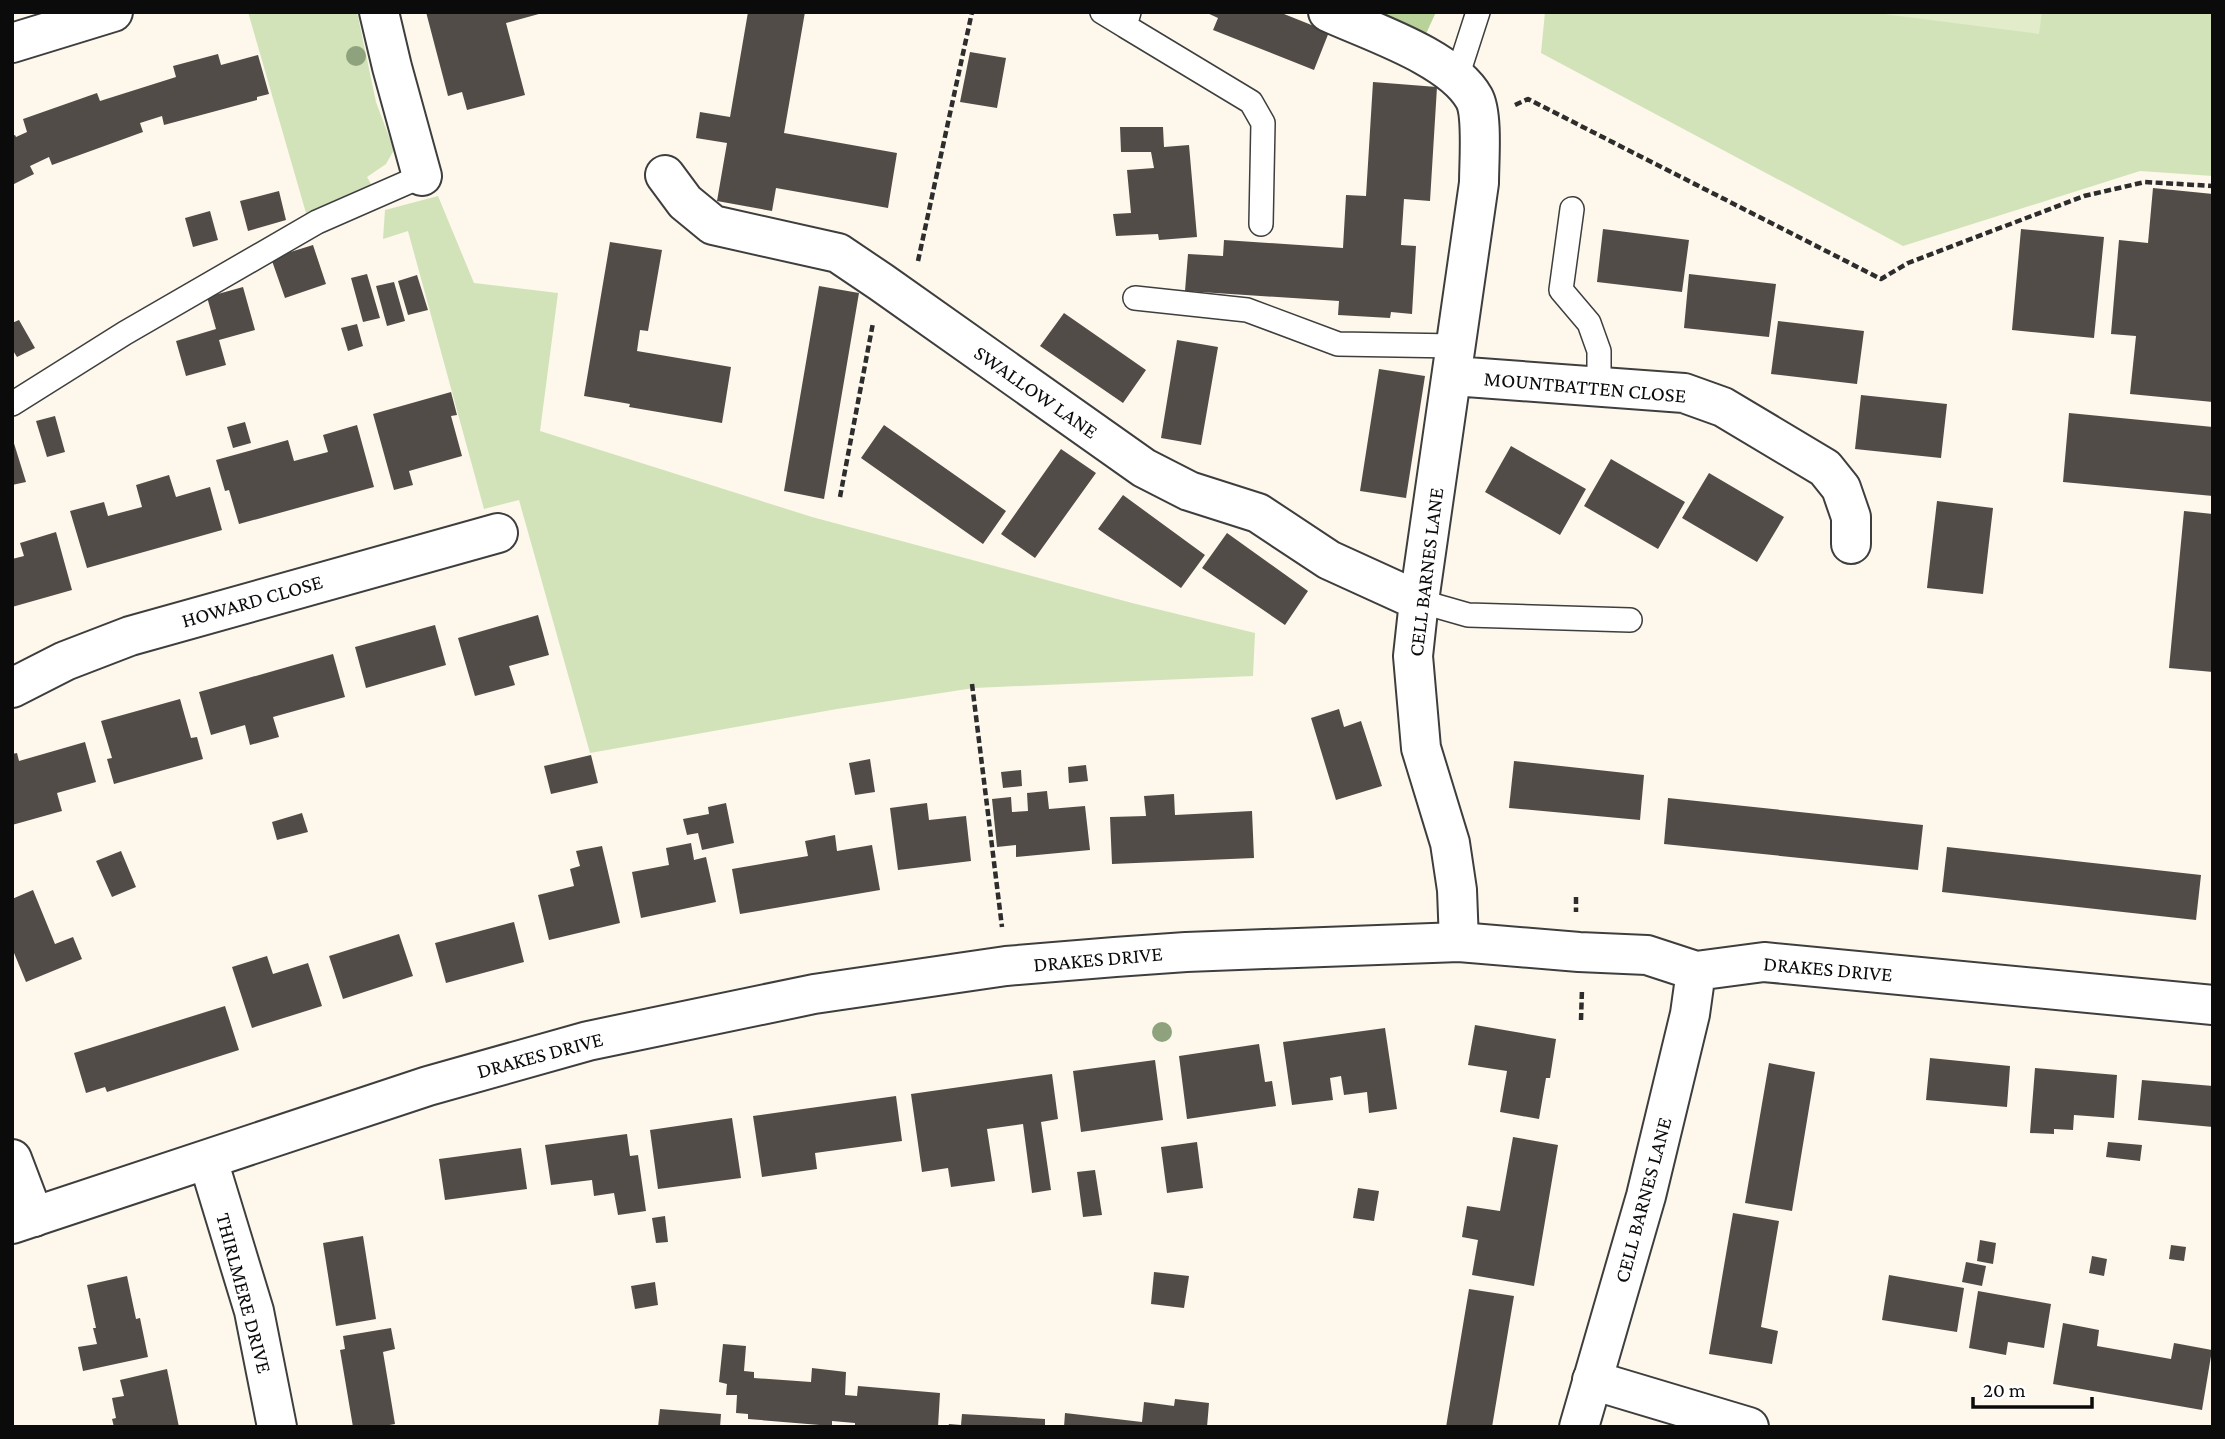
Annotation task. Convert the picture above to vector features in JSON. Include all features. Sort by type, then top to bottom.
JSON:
[{"type":"street","points":[[12,43],[113,12]]},
{"type":"street","points":[[379,12],[422,176]]},
{"type":"street","points":[[1328,12],[1424,55],[1457,77],[1475,99],[1479,121]]},
{"type":"street","name":"CELL BARNES LANE","points":[[1459,942],[1457,890],[1450,843],[1420,748],[1413,656],[1479,183],[1479,121]]},
{"type":"street","name":"SWALLOW LANE","points":[[665,175],[685,202],[713,225],[838,253],[1144,468],[1189,491],[1258,513],[1329,560],[1419,601]]},
{"type":"street","name":"MOUNTBATTEN CLOSE","points":[[1455,361],[1599,387],[1684,393],[1723,407],[1825,468],[1841,488],[1851,517],[1851,544]]},
{"type":"street","name":"HOWARD CLOSE","points":[[12,688],[65,661],[130,636],[498,533]]},
{"type":"street","name":"DRAKES DRIVE","points":[[23,1221],[428,1086],[588,1041],[814,994],[1006,966],[1186,952],[1459,942],[1647,955],[1696,971],[1764,962],[2213,1005]]},
{"type":"street","name":"CELL BARNES LANE","points":[[1579,1427],[1646,1196],[1690,1013],[1696,971]]},
{"type":"street","points":[[12,1159],[23,1221]]},
{"type":"street","name":"THIRLMERE DRIVE","points":[[208,1160],[254,1311],[277,1427]]},
{"type":"street","points":[[1592,1380],[1749,1427]]},
{"type":"lane","points":[[1102,12],[1127,19],[1251,102],[1263,123],[1262,224]]},
{"type":"lane","points":[[1457,77],[1478,12]]},
{"type":"lane","points":[[12,404],[125,333],[317,222],[422,176]]},
{"type":"lane","points":[[1572,209],[1561,290],[1589,323],[1599,351],[1599,387]]},
{"type":"lane","points":[[1135,298],[1247,310],[1338,344],[1455,361]]},
{"type":"lane","points":[[1419,601],[1468,615],[1630,620]]},
{"type":"path","points":[[839,497],[972,12]]},
{"type":"path","points":[[1479,121],[1528,99],[1881,279],[1908,263],[2084,196],[2145,182],[2213,186]]},
{"type":"path","points":[[972,684],[1006,966]]},
{"type":"path","points":[[1581,1020],[1582,979]]},
{"type":"green space","points":[[248,12],[357,12],[376,102],[394,150],[386,164],[367,177],[371,184],[306,213]]},
{"type":"green space","points":[[1368,12],[1436,12],[1425,36]]},
{"type":"green space","points":[[1545,12],[2213,12],[2213,176],[2140,171],[1903,246],[1541,53]]},
{"type":"green space","points":[[1868,12],[2042,12],[2039,34]]},
{"type":"green space","points":[[438,196],[474,283],[558,293],[540,431],[812,517],[1132,603],[1255,633],[1253,676],[974,688],[837,709],[590,753],[519,500],[484,509],[408,231],[383,239],[385,210]]},
{"type":"building","points":[[426,12],[546,12],[506,23],[525,95],[467,110],[462,92],[448,96]]},
{"type":"building","points":[[748,12],[805,12],[784,133],[897,153],[888,208],[776,188],[772,211],[717,201],[727,143],[696,138],[700,112],[730,117]]},
{"type":"building","points":[[1205,12],[1279,12],[1329,32],[1314,70],[1213,30],[1218,18]]},
{"type":"building","points":[[970,52],[1006,58],[997,108],[960,102]]},
{"type":"building","points":[[218,54],[221,65],[258,55],[269,94],[257,97],[257,100],[164,125],[162,116],[140,123],[143,132],[52,165],[49,157],[30,166],[34,174],[12,185],[12,136],[27,132],[23,119],[97,93],[100,101],[176,77],[173,66]]},
{"type":"building","points":[[1373,82],[1437,87],[1430,201],[1404,199],[1401,245],[1416,246],[1412,314],[1391,312],[1390,318],[1338,315],[1339,301],[1185,291],[1188,254],[1223,256],[1224,240],[1343,248],[1346,195],[1366,196]]},
{"type":"building","points":[[1120,127],[1163,127],[1164,147],[1189,145],[1197,237],[1159,240],[1158,234],[1116,236],[1113,214],[1131,213],[1127,170],[1154,168],[1151,152],[1121,152]]},
{"type":"building","points":[[2153,188],[2213,194],[2213,402],[2130,394],[2136,336],[2111,334],[2119,240],[2148,243]]},
{"type":"building","points":[[279,191],[286,220],[248,231],[240,201]]},
{"type":"building","points":[[210,211],[218,240],[193,247],[185,218]]},
{"type":"building","points":[[1603,229],[1689,240],[1682,292],[1597,282]]},
{"type":"building","points":[[2021,229],[2104,237],[2094,338],[2012,330]]},
{"type":"building","points":[[610,242],[662,250],[648,331],[640,330],[637,351],[731,367],[722,423],[629,407],[630,404],[584,396]]},
{"type":"building","points":[[313,245],[326,284],[285,298],[271,258]]},
{"type":"building","points":[[367,274],[380,318],[363,322],[351,278]]},
{"type":"building","points":[[1689,274],[1776,284],[1769,337],[1684,328]]},
{"type":"building","points":[[417,275],[428,310],[408,315],[398,281]]},
{"type":"building","points":[[394,282],[405,321],[387,326],[376,286]]},
{"type":"building","points":[[819,286],[859,293],[824,499],[784,491]]},
{"type":"building","points":[[243,287],[255,330],[219,340],[226,365],[186,376],[176,341],[216,329],[207,297]]},
{"type":"building","points":[[1064,313],[1146,370],[1123,403],[1040,346]]},
{"type":"building","points":[[19,320],[35,348],[17,357],[12,349],[12,323]]},
{"type":"building","points":[[1778,321],[1864,331],[1857,384],[1771,374]]},
{"type":"building","points":[[357,324],[363,346],[348,351],[341,328]]},
{"type":"building","points":[[1177,340],[1218,347],[1201,445],[1161,438]]},
{"type":"building","points":[[1379,369],[1425,376],[1406,498],[1360,491]]},
{"type":"building","points":[[451,392],[457,415],[451,416],[462,456],[409,471],[413,485],[394,490],[373,414]]},
{"type":"building","points":[[1861,395],[1947,404],[1941,458],[1855,449]]},
{"type":"building","points":[[2069,413],[2213,427],[2213,496],[2063,482]]},
{"type":"building","points":[[55,416],[65,452],[47,457],[36,421]]},
{"type":"building","points":[[245,422],[251,443],[233,448],[227,427]]},
{"type":"building","points":[[357,425],[374,487],[239,524],[216,460],[288,440],[294,461],[328,452],[323,435]]},
{"type":"building","points":[[884,425],[1006,511],[983,544],[861,458]]},
{"type":"building","points":[[12,437],[26,482],[12,485]]},
{"type":"building","points":[[1511,446],[1586,489],[1560,535],[1485,492]]},
{"type":"building","points":[[1061,449],[1096,473],[1035,558],[1001,534]]},
{"type":"building","points":[[1611,459],[1685,502],[1658,549],[1584,506]]},
{"type":"building","points":[[1709,473],[1784,517],[1757,562],[1682,518]]},
{"type":"building","points":[[169,475],[176,497],[210,487],[222,530],[87,568],[70,511],[104,502],[108,516],[142,507],[136,485]]},
{"type":"building","points":[[1123,495],[1205,555],[1181,588],[1098,529]]},
{"type":"building","points":[[1937,501],[1993,508],[1983,594],[1927,588]]},
{"type":"building","points":[[2184,511],[2213,514],[2213,672],[2169,668]]},
{"type":"building","points":[[56,532],[72,590],[12,607],[12,559],[24,556],[20,543]]},
{"type":"building","points":[[1227,533],[1308,591],[1285,625],[1202,568]]},
{"type":"building","points":[[538,615],[549,655],[509,666],[515,685],[475,696],[458,638]]},
{"type":"building","points":[[435,625],[446,665],[366,688],[355,647]]},
{"type":"building","points":[[333,654],[345,697],[273,717],[279,737],[250,745],[245,725],[211,735],[199,692]]},
{"type":"building","points":[[180,699],[191,738],[197,737],[203,759],[114,784],[107,759],[112,758],[101,721]]},
{"type":"building","points":[[1339,709],[1344,727],[1361,721],[1382,786],[1336,800],[1311,718]]},
{"type":"building","points":[[85,742],[96,782],[57,793],[62,811],[12,825],[12,754],[17,753],[19,761]]},
{"type":"building","points":[[591,755],[598,783],[551,794],[544,766]]},
{"type":"building","points":[[870,759],[875,792],[855,795],[849,763]]},
{"type":"building","points":[[1514,761],[1644,775],[1640,820],[1509,808]]},
{"type":"building","points":[[1086,765],[1088,781],[1069,783],[1068,767]]},
{"type":"building","points":[[1021,770],[1022,786],[1003,788],[1001,772]]},
{"type":"building","points":[[1047,791],[1049,809],[1085,806],[1090,850],[1016,857],[1016,845],[997,847],[992,799],[1011,797],[1012,812],[1028,811],[1027,793]]},
{"type":"building","points":[[1174,794],[1175,815],[1252,811],[1254,858],[1112,864],[1110,817],[1146,816],[1144,796]]},
{"type":"building","points":[[1668,798],[1923,825],[1918,870],[1664,844]]},
{"type":"building","points":[[726,803],[734,843],[702,850],[698,833],[687,835],[683,819],[709,814],[708,807]]},
{"type":"building","points":[[927,803],[929,820],[966,816],[971,861],[898,870],[890,808]]},
{"type":"building","points":[[302,813],[308,832],[277,840],[272,822]]},
{"type":"building","points":[[835,835],[837,851],[872,845],[880,890],[740,914],[732,869],[808,856],[805,841]]},
{"type":"building","points":[[691,843],[694,860],[706,857],[716,902],[641,918],[632,872],[669,865],[666,848]]},
{"type":"building","points":[[602,846],[620,923],[549,940],[538,895],[574,886],[570,869],[580,866],[576,851]]},
{"type":"building","points":[[1947,847],[2201,875],[2196,920],[1942,892]]},
{"type":"building","points":[[121,851],[136,887],[112,897],[96,861]]},
{"type":"building","points":[[33,890],[55,944],[73,937],[82,959],[26,982],[12,948],[12,899]]},
{"type":"building","points":[[514,922],[524,962],[446,983],[435,943]]},
{"type":"building","points":[[399,934],[413,976],[343,999],[329,956]]},
{"type":"building","points":[[267,956],[273,974],[308,963],[322,1006],[252,1028],[232,967]]},
{"type":"building","points":[[225,1006],[239,1050],[107,1092],[105,1087],[86,1093],[74,1053]]},
{"type":"building","points":[[1475,1025],[1556,1039],[1550,1078],[1546,1078],[1539,1119],[1500,1112],[1507,1071],[1468,1065]]},
{"type":"building","points":[[1385,1028],[1397,1109],[1369,1113],[1367,1092],[1344,1095],[1341,1076],[1330,1078],[1333,1100],[1292,1105],[1283,1042]]},
{"type":"building","points":[[1259,1044],[1265,1082],[1272,1081],[1276,1106],[1187,1119],[1179,1056]]},
{"type":"building","points":[[1930,1058],[2010,1066],[2007,1107],[1926,1100]]},
{"type":"building","points":[[1155,1060],[1163,1120],[1081,1132],[1073,1071]]},
{"type":"building","points":[[1769,1063],[1815,1072],[1792,1211],[1745,1203]]},
{"type":"building","points":[[2035,1068],[2117,1075],[2114,1118],[2074,1115],[2073,1130],[2054,1129],[2054,1134],[2030,1133]]},
{"type":"building","points":[[1052,1074],[1058,1119],[1041,1122],[1051,1190],[1032,1193],[1023,1124],[987,1129],[995,1181],[951,1187],[948,1168],[922,1172],[911,1094]]},
{"type":"building","points":[[2142,1080],[2213,1086],[2213,1127],[2138,1120]]},
{"type":"building","points":[[896,1096],[902,1141],[815,1153],[817,1169],[762,1177],[753,1116]]},
{"type":"building","points":[[732,1118],[741,1178],[658,1189],[650,1130]]},
{"type":"building","points":[[627,1134],[630,1156],[638,1155],[646,1211],[618,1215],[614,1193],[594,1196],[592,1180],[551,1185],[545,1145]]},
{"type":"building","points":[[1513,1137],[1558,1145],[1534,1286],[1472,1275],[1478,1240],[1462,1237],[1467,1206],[1500,1211]]},
{"type":"building","points":[[1197,1142],[1203,1188],[1167,1193],[1161,1147]]},
{"type":"building","points":[[2108,1142],[2142,1145],[2140,1161],[2106,1157]]},
{"type":"building","points":[[521,1148],[527,1189],[445,1200],[439,1159]]},
{"type":"building","points":[[1095,1170],[1102,1215],[1083,1217],[1077,1172]]},
{"type":"building","points":[[1358,1188],[1379,1191],[1374,1221],[1353,1218]]},
{"type":"building","points":[[1733,1213],[1779,1221],[1761,1327],[1778,1331],[1772,1364],[1709,1354]]},
{"type":"building","points":[[665,1216],[668,1242],[656,1243],[652,1218]]},
{"type":"building","points":[[363,1236],[376,1319],[336,1326],[323,1243]]},
{"type":"building","points":[[1980,1240],[1996,1243],[1993,1264],[1977,1261]]},
{"type":"building","points":[[2171,1245],[2186,1247],[2184,1261],[2169,1259]]},
{"type":"building","points":[[2092,1256],[2107,1259],[2104,1276],[2089,1273]]},
{"type":"building","points":[[1966,1262],[1986,1266],[1982,1286],[1962,1282]]},
{"type":"building","points":[[1154,1272],[1189,1276],[1184,1308],[1151,1304]]},
{"type":"building","points":[[1889,1275],[1964,1288],[1957,1332],[1882,1320]]},
{"type":"building","points":[[127,1276],[148,1357],[83,1371],[78,1347],[97,1344],[87,1285]]},
{"type":"building","points":[[655,1282],[658,1305],[635,1309],[631,1286]]},
{"type":"building","points":[[1469,1289],[1514,1296],[1492,1427],[1446,1427]]},
{"type":"building","points":[[1978,1291],[2051,1304],[2044,1348],[2008,1342],[2006,1355],[1969,1348]]},
{"type":"building","points":[[2063,1323],[2099,1330],[2097,1346],[2171,1359],[2174,1343],[2212,1350],[2202,1410],[2053,1384]]},
{"type":"building","points":[[391,1328],[395,1349],[383,1352],[395,1424],[353,1427],[340,1350],[345,1349],[343,1336]]},
{"type":"building","points":[[723,1344],[746,1346],[744,1371],[754,1372],[754,1378],[811,1382],[812,1368],[846,1372],[845,1395],[857,1396],[858,1386],[940,1393],[938,1427],[855,1427],[855,1423],[832,1421],[832,1426],[748,1419],[748,1414],[736,1413],[737,1395],[726,1395],[727,1384],[719,1382]]},
{"type":"building","points":[[167,1369],[179,1427],[114,1427],[112,1419],[116,1418],[112,1398],[124,1396],[120,1380]]},
{"type":"building","points":[[1175,1399],[1209,1403],[1207,1427],[1064,1427],[1065,1413],[1142,1422],[1144,1402],[1174,1406]]},
{"type":"building","points":[[660,1409],[721,1414],[720,1427],[658,1427]]},
{"type":"building","points":[[962,1414],[1045,1419],[1045,1427],[948,1427],[949,1424],[961,1425]]}]
